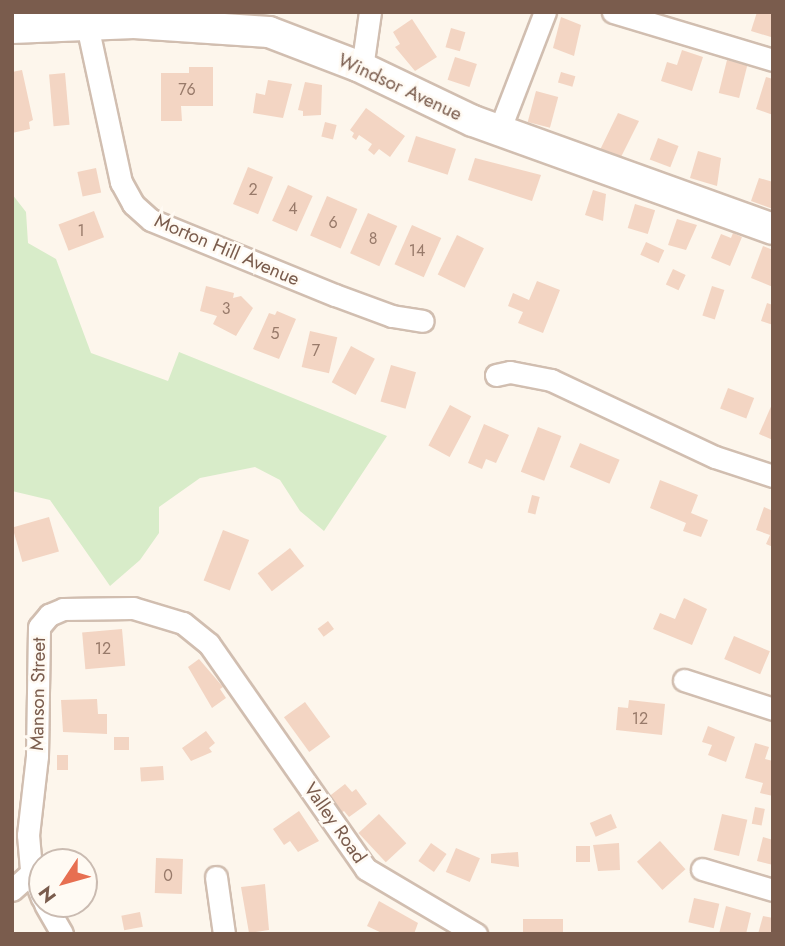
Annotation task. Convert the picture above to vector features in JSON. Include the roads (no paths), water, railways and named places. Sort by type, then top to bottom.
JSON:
[{"type":"street","points":[[362,68],[370,12]]},
{"type":"street","points":[[499,131],[545,12]]},
{"type":"street","points":[[613,12],[773,60]]},
{"type":"street","name":"Windsor Avenue","points":[[12,28],[87,25],[134,18],[248,27],[319,49],[362,68],[405,92],[499,131],[773,229]]},
{"type":"street","name":"Morton Hill Avenue","points":[[87,25],[121,182],[133,204],[151,220],[335,295],[392,316],[423,321]]},
{"type":"street","points":[[496,375],[510,372],[551,380],[715,457],[773,476]]},
{"type":"street","name":"Manson Street","points":[[30,848],[27,820],[37,756],[39,627],[49,615],[95,605],[161,613],[198,633],[231,673]]},
{"type":"street","name":"Valley Road","points":[[231,673],[366,869],[476,934]]},
{"type":"street","points":[[684,680],[773,709]]},
{"type":"street","points":[[702,869],[773,890]]},
{"type":"street","points":[[12,890],[28,876]]},
{"type":"street","points":[[216,877],[224,934]]}]
